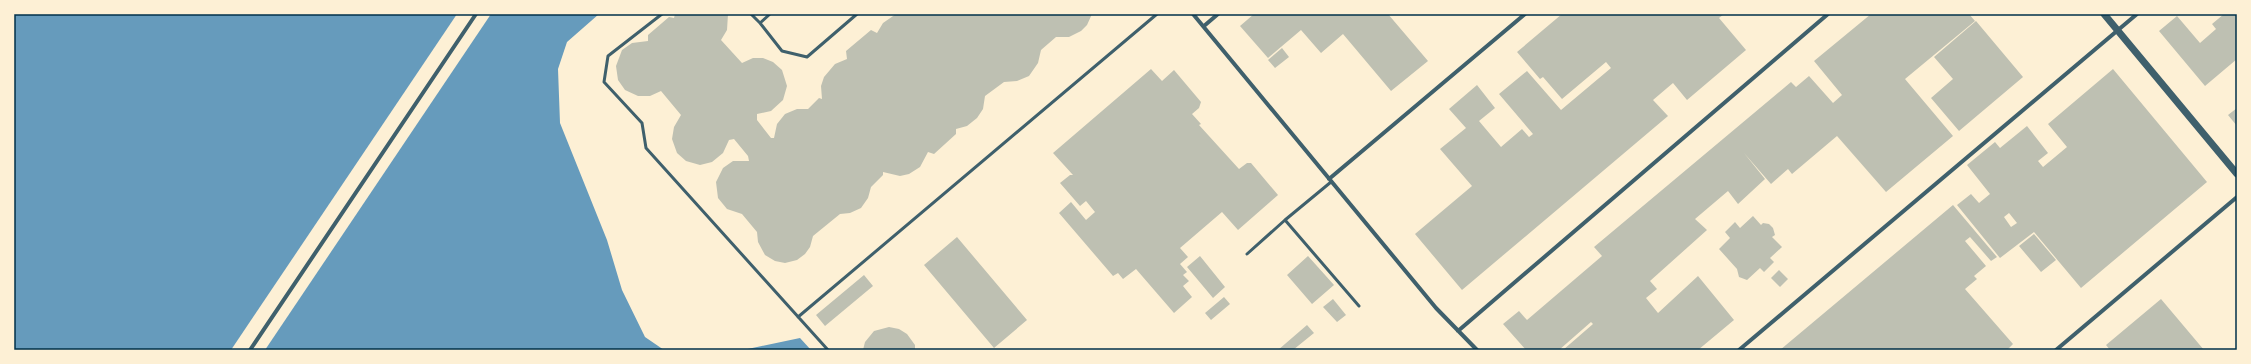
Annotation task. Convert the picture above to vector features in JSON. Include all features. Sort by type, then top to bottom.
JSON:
[{"type":"street","points":[[250,350],[476,14]]},
{"type":"street","points":[[1194,14],[1436,308],[1477,350]]},
{"type":"street","points":[[1204,26],[1218,14]]},
{"type":"street","points":[[1330,181],[1525,14]]},
{"type":"street","points":[[1458,331],[1828,14]]},
{"type":"street","points":[[2104,14],[2237,174]]},
{"type":"street","points":[[1739,350],[2137,14]]},
{"type":"street","points":[[2056,350],[2237,197]]},
{"type":"lane","points":[[662,14],[608,56],[604,82],[642,123],[646,148],[828,350]]},
{"type":"lane","points":[[751,14],[760,22],[782,51],[807,57],[857,14]]},
{"type":"lane","points":[[760,22],[770,14]]},
{"type":"lane","points":[[798,317],[1157,14]]},
{"type":"lane","points":[[1247,254],[1330,181]]},
{"type":"lane","points":[[1285,220],[1359,306]]},
{"type":"water","points":[[14,14],[599,14],[567,42],[558,69],[560,123],[607,240],[622,290],[645,337],[664,350],[14,350]]},
{"type":"water","points":[[800,338],[811,350],[743,350]]},
{"type":"pier","points":[[457,14],[491,14],[265,350],[231,350]]},
{"type":"building","points":[[675,14],[728,14],[727,30],[721,40],[742,63],[753,58],[763,58],[773,62],[782,70],[787,86],[783,100],[771,111],[757,114],[757,120],[771,138],[774,138],[777,124],[785,114],[797,109],[808,109],[819,98],[822,99],[821,86],[824,77],[835,64],[847,59],[846,51],[871,30],[877,33],[883,23],[896,14],[1092,14],[1087,25],[1081,31],[1069,37],[1056,37],[1041,50],[1038,63],[1029,76],[1017,81],[1004,82],[985,96],[983,109],[977,118],[967,126],[956,129],[956,134],[934,154],[928,152],[920,167],[909,174],[900,176],[883,172],[883,175],[871,187],[868,198],[861,208],[850,213],[840,214],[813,236],[810,247],[805,254],[797,260],[785,263],[775,261],[765,255],[758,242],[757,232],[742,214],[727,209],[718,198],[716,182],[723,168],[733,161],[749,161],[748,156],[734,139],[729,140],[723,153],[712,162],[700,165],[686,161],[677,153],[672,139],[674,127],[681,115],[661,91],[650,96],[638,96],[625,90],[618,80],[616,66],[622,50],[632,43],[648,41],[648,35],[669,17],[674,18]]},
{"type":"building","points":[[1254,14],[1388,14],[1428,61],[1391,91],[1343,34],[1321,53],[1301,30],[1268,58],[1240,26]]},
{"type":"building","points":[[1562,14],[1724,14],[1719,18],[1746,50],[1687,100],[1673,83],[1653,100],[1668,116],[1462,290],[1415,234],[1472,186],[1440,149],[1466,128],[1449,109],[1477,85],[1495,108],[1479,121],[1501,147],[1522,129],[1529,137],[1533,134],[1499,94],[1527,71],[1561,110],[1611,68],[1606,62],[1562,99],[1543,77],[1540,79],[1517,52]]},
{"type":"building","points":[[1871,14],[1969,14],[1975,21],[1905,79],[1953,136],[1886,192],[1837,136],[1792,174],[1788,169],[1771,184],[1744,153],[1765,179],[1738,204],[1728,191],[1695,219],[1707,230],[1650,281],[1657,289],[1646,298],[1658,313],[1698,276],[1734,320],[1698,350],[1563,350],[1593,324],[1591,322],[1559,350],[1526,350],[1503,324],[1519,311],[1527,320],[1602,256],[1594,247],[1791,82],[1796,87],[1809,76],[1833,103],[1842,95],[1814,61]]},
{"type":"building","points":[[2224,14],[2237,14],[2237,59],[2205,86],[2159,31],[2177,16],[2200,43],[2216,29],[2212,24]]},
{"type":"building","points":[[1976,21],[2023,77],[1959,131],[1931,98],[1953,79],[1934,57]]},
{"type":"building","points":[[1282,48],[1289,57],[1275,68],[1268,60]]},
{"type":"building","points":[[1151,69],[1162,81],[1174,70],[1201,102],[1199,108],[1192,114],[1201,124],[1199,125],[1239,169],[1247,163],[1251,163],[1278,195],[1238,230],[1222,212],[1180,248],[1188,257],[1180,264],[1187,272],[1183,275],[1189,281],[1183,286],[1192,297],[1174,313],[1136,269],[1123,279],[1118,273],[1113,276],[1059,213],[1071,202],[1086,220],[1095,212],[1086,201],[1080,206],[1060,183],[1070,175],[1073,175],[1053,153]]},
{"type":"building","points":[[2113,69],[2207,182],[2081,288],[2034,232],[2000,258],[1957,205],[1971,194],[1979,203],[1990,194],[1967,165],[1995,142],[2000,148],[2027,126],[2048,153],[2038,161],[2043,167],[2067,147],[2048,124]],"holes":[[[2009,213],[2017,223],[2011,227],[2004,217]]]},
{"type":"building","points":[[2237,108],[2237,126],[2228,115]]},
{"type":"building","points":[[1953,205],[1997,257],[1991,261],[1970,237],[1965,241],[1986,266],[1974,276],[1977,279],[1965,289],[2013,344],[2007,350],[1780,350]]},
{"type":"building","points":[[1753,216],[1761,225],[1763,223],[1769,224],[1773,228],[1775,235],[1772,237],[1782,247],[1770,258],[1774,262],[1764,272],[1760,268],[1747,280],[1739,277],[1737,269],[1719,249],[1730,238],[1725,232],[1735,222],[1740,228]]},
{"type":"building","points":[[2034,234],[2056,260],[2041,272],[2019,246]]},
{"type":"building","points":[[957,237],[1027,320],[994,348],[924,265]]},
{"type":"building","points":[[1200,256],[1225,287],[1213,298],[1187,267]]},
{"type":"building","points":[[1308,256],[1334,285],[1312,304],[1287,275]]},
{"type":"building","points":[[1779,270],[1788,279],[1780,287],[1771,278]]},
{"type":"building","points":[[864,275],[873,286],[825,326],[816,315]]},
{"type":"building","points":[[1224,297],[1230,304],[1211,320],[1205,313]]},
{"type":"building","points":[[1333,299],[1346,315],[1337,322],[1323,307]]},
{"type":"building","points":[[2161,299],[2204,350],[2110,350],[2106,345]]},
{"type":"building","points":[[1307,325],[1314,333],[1293,350],[1278,350]]},
{"type":"building","points":[[889,327],[899,329],[907,334],[915,345],[915,350],[863,350],[865,342],[874,331]]}]
